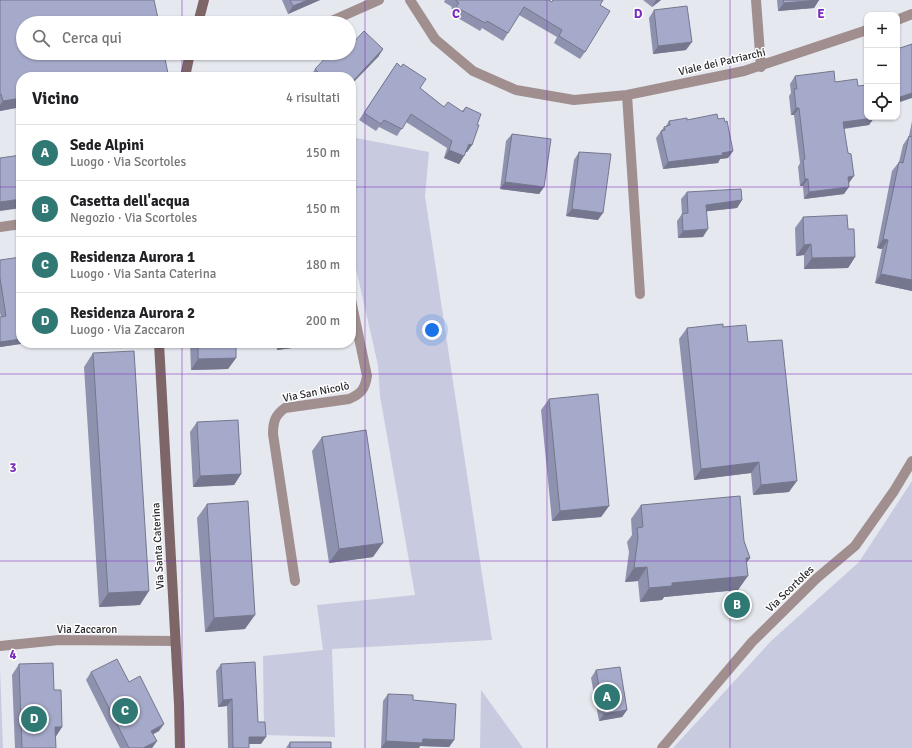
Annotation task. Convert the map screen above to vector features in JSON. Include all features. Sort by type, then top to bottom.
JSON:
[{"type":"street","points":[[200,16],[204,0]]},
{"type":"street","points":[[343,16],[380,0]]},
{"type":"street","name":"Viale dei Patriarchi","points":[[410,0],[435,39],[473,70],[516,90],[574,100],[627,95],[761,67],[864,31]]},
{"type":"street","points":[[756,0],[761,67]]},
{"type":"street","points":[[900,19],[912,14]]},
{"type":"street","points":[[185,72],[188,60]]},
{"type":"street","points":[[627,95],[640,294]]},
{"type":"street","points":[[0,227],[16,225]]},
{"type":"street","name":"Via San Nicolò","points":[[295,580],[273,434],[273,423],[278,413],[285,408],[349,400],[359,395],[366,386],[368,376],[356,322]]},
{"type":"street","name":"Via Santa Caterina","points":[[159,348],[180,748]]},
{"type":"street","name":"Via Scortoles","points":[[662,748],[752,642],[817,578],[855,546],[894,491],[912,461]]},
{"type":"street","name":"Via Zaccaron","points":[[0,646],[59,640],[175,641]]},
{"type":"shaded area","points":[[356,138],[429,152],[425,196],[492,640],[332,649],[335,737],[264,735],[263,656],[323,650],[317,605],[415,595],[380,396],[378,365],[356,269]]},
{"type":"shaded area","points":[[912,481],[912,748],[673,748],[771,641],[859,562]]},
{"type":"shaded area","points":[[0,667],[3,748],[0,748]]},
{"type":"shaded area","points":[[481,690],[523,748],[480,748]]},
{"type":"building","points":[[0,0],[154,0],[157,16],[16,16],[16,60],[165,60],[168,72],[16,72],[16,99],[3,101],[1,94],[0,95]]},
{"type":"building","points":[[290,0],[308,0],[293,6]]},
{"type":"building","points":[[456,0],[549,0],[552,2],[553,0],[603,0],[600,5],[610,11],[585,52],[559,36],[562,30],[524,7],[508,33],[487,21],[485,23],[456,7],[459,3]]},
{"type":"building","points":[[783,0],[819,0],[784,3]]},
{"type":"building","points":[[687,6],[692,42],[658,46],[654,10]]},
{"type":"building","points":[[364,31],[383,49],[356,78],[356,72],[318,72],[315,69],[323,60],[356,60],[356,40]]},
{"type":"building","points":[[912,44],[912,93],[900,97],[900,84],[900,48]]},
{"type":"building","points":[[397,63],[401,67],[403,64],[426,79],[420,88],[444,107],[448,102],[463,112],[466,107],[481,114],[472,145],[469,144],[464,156],[449,150],[452,141],[411,114],[402,129],[384,120],[381,124],[364,113]]},
{"type":"building","points":[[834,71],[835,82],[857,79],[858,86],[864,85],[864,119],[843,122],[848,153],[851,154],[854,176],[848,177],[849,187],[809,192],[808,179],[805,179],[803,160],[805,159],[799,108],[796,108],[794,89],[797,89],[795,76]]},
{"type":"building","points":[[717,114],[718,119],[724,118],[725,122],[727,121],[733,151],[722,153],[723,155],[668,162],[661,131],[665,130],[664,127],[670,125],[669,121],[687,118],[687,120]]},
{"type":"building","points":[[512,134],[551,139],[544,187],[505,182]]},
{"type":"building","points":[[909,136],[912,137],[912,280],[881,274],[888,240],[883,239],[899,162],[903,163]]},
{"type":"building","points":[[579,152],[611,154],[603,213],[572,209]]},
{"type":"building","points":[[16,156],[16,200],[0,202],[0,158]]},
{"type":"building","points":[[741,189],[742,200],[706,205],[708,229],[683,231],[682,214],[688,213],[687,192]]},
{"type":"building","points":[[847,215],[848,229],[854,229],[855,257],[812,258],[811,244],[804,245],[803,217]]},
{"type":"building","points":[[16,258],[16,340],[0,342],[0,317],[6,316],[0,278],[0,260]]},
{"type":"building","points":[[723,324],[723,327],[746,325],[748,342],[782,340],[797,481],[761,485],[759,462],[701,469],[687,328]]},
{"type":"building","points":[[198,348],[236,348],[236,358],[198,359]]},
{"type":"building","points":[[134,351],[149,591],[108,593],[93,353]]},
{"type":"building","points":[[598,394],[609,506],[560,511],[549,399]]},
{"type":"building","points":[[238,420],[241,474],[200,476],[197,422]]},
{"type":"building","points":[[366,430],[383,543],[339,549],[322,437]]},
{"type":"building","points":[[740,496],[744,541],[750,558],[746,558],[748,576],[672,583],[672,586],[649,588],[647,567],[634,568],[638,538],[637,528],[643,527],[641,505]]},
{"type":"building","points":[[248,501],[255,615],[214,618],[207,504]]},
{"type":"building","points":[[117,659],[129,682],[140,676],[164,724],[151,731],[157,741],[143,748],[129,748],[91,672]]},
{"type":"building","points":[[255,662],[258,722],[265,722],[266,737],[249,737],[249,748],[233,748],[232,699],[223,700],[221,664]]},
{"type":"building","points":[[53,663],[54,690],[61,690],[62,727],[55,727],[56,748],[22,748],[19,664]]},
{"type":"building","points":[[620,667],[627,710],[604,714],[596,670]]},
{"type":"building","points":[[388,694],[413,695],[413,700],[456,704],[454,740],[423,739],[422,743],[386,741]]},
{"type":"building","points":[[290,742],[331,742],[331,748],[290,748]]},
{"type":"place","name":"Casetta dell'acqua","points":[[737,605]]},
{"type":"place","name":"Sede Alpini","points":[[607,697]]},
{"type":"place","name":"Residenza Aurora 1","points":[[125,711]]},
{"type":"place","name":"Residenza Aurora 2","points":[[34,719]]}]
